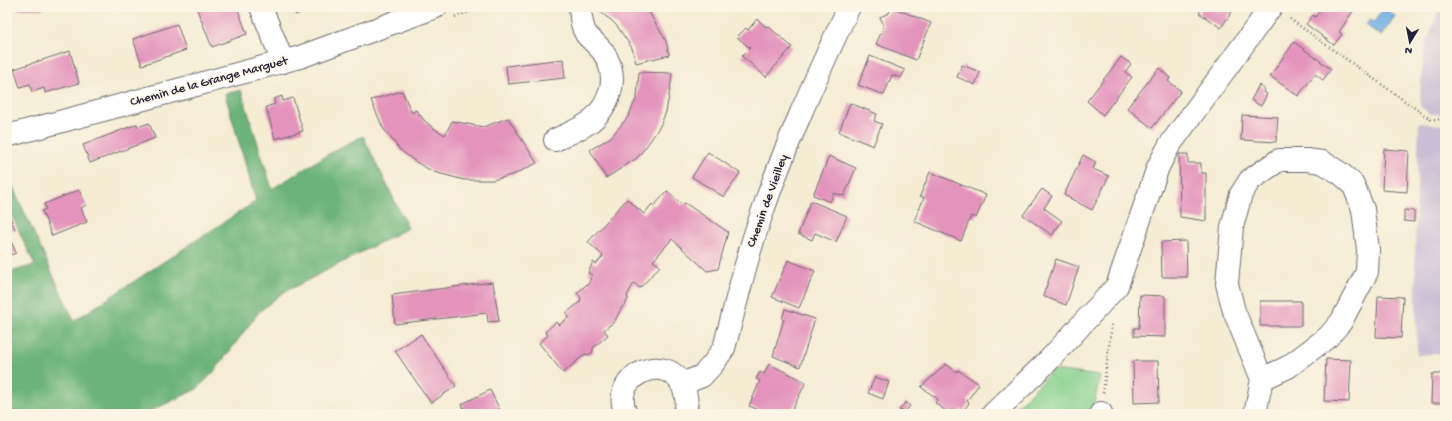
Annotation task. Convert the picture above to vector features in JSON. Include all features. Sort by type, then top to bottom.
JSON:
[{"type":"street","points":[[261,7],[283,62]]},
{"type":"street","name":"Chemin de la Grange Marguet","points":[[7,136],[300,57],[406,12],[436,7]]},
{"type":"street","points":[[555,140],[589,122],[605,106],[612,84],[611,65],[603,51],[586,33],[580,7]]},
{"type":"street","name":"Chemin de Vieilley","points":[[682,384],[702,376],[713,364],[724,348],[756,229],[819,71],[849,7]]},
{"type":"street","points":[[992,414],[1048,361],[1117,286],[1158,167],[1169,146],[1279,12]]},
{"type":"street","points":[[1255,414],[1262,379],[1234,311],[1227,284],[1232,227],[1241,194],[1250,180],[1278,160],[1306,160],[1322,162],[1340,173],[1353,184],[1363,209],[1368,250],[1367,272],[1341,322],[1328,337],[1288,367],[1262,379]]},
{"type":"street","points":[[626,414],[623,409],[622,399],[624,389],[630,380],[637,374],[646,370],[656,369],[666,371],[675,376],[682,384],[686,393],[687,403],[684,414]]},
{"type":"path","points":[[1279,12],[1430,119],[1445,120]]},
{"type":"path","points":[[1106,369],[1112,324]]},
{"type":"shaded area","points":[[1440,7],[1445,7],[1445,115],[1430,114],[1420,106],[1421,80],[1426,43]]},
{"type":"shaded area","points":[[1419,123],[1445,125],[1445,353],[1417,355],[1415,248]]},
{"type":"green space","points":[[241,90],[272,189],[335,150],[363,136],[408,228],[281,294],[259,312],[213,373],[197,389],[144,414],[7,414],[7,273],[35,265],[7,206],[7,174],[74,321],[256,201],[225,94]]},
{"type":"green space","points":[[1053,370],[1100,376],[1092,414],[1010,414]]},
{"type":"water","points":[[1384,8],[1395,16],[1381,36],[1366,25],[1370,20],[1374,22]]},
{"type":"building","points":[[17,7],[44,7],[44,9],[17,9]]},
{"type":"building","points":[[196,7],[237,7],[247,34],[212,47]]},
{"type":"building","points":[[291,7],[310,7],[296,15]]},
{"type":"building","points":[[597,7],[646,7],[666,41],[669,55],[636,63],[632,48],[617,26],[596,9]]},
{"type":"building","points":[[891,7],[931,23],[916,60],[876,44],[884,26],[880,17],[889,13]]},
{"type":"building","points":[[1203,7],[1235,7],[1221,28],[1199,13]]},
{"type":"building","points":[[1322,7],[1355,8],[1339,32],[1342,34],[1334,45],[1306,24],[1313,15],[1315,17]]},
{"type":"building","points":[[757,19],[766,27],[768,26],[792,47],[766,77],[742,56],[750,48],[737,37],[746,28],[748,30]]},
{"type":"building","points":[[177,24],[186,50],[142,65],[133,39]]},
{"type":"building","points":[[1294,42],[1331,69],[1323,80],[1315,74],[1298,96],[1270,76]]},
{"type":"building","points":[[70,51],[79,83],[45,93],[44,88],[32,92],[30,84],[20,87],[14,69]]},
{"type":"building","points":[[870,56],[905,70],[901,78],[892,75],[884,95],[858,85]]},
{"type":"building","points":[[1121,57],[1131,64],[1125,72],[1132,77],[1103,115],[1087,101]]},
{"type":"building","points":[[563,59],[565,78],[508,84],[506,66]]},
{"type":"building","points":[[962,65],[980,72],[975,85],[957,77]]},
{"type":"building","points":[[1159,68],[1170,78],[1168,81],[1181,91],[1152,128],[1127,108]]},
{"type":"building","points":[[639,72],[672,73],[666,112],[660,126],[637,158],[606,178],[590,150],[611,137],[628,117],[637,97]]},
{"type":"building","points":[[1259,85],[1265,89],[1263,92],[1267,94],[1261,106],[1251,100]]},
{"type":"building","points":[[402,91],[412,113],[416,110],[433,128],[445,135],[452,121],[483,127],[508,118],[537,163],[515,174],[493,180],[464,180],[428,169],[400,150],[383,128],[371,100]]},
{"type":"building","points":[[282,96],[283,101],[293,98],[303,131],[275,139],[266,107],[275,104],[274,99]]},
{"type":"building","points":[[850,103],[877,114],[874,121],[882,124],[873,146],[839,132]]},
{"type":"building","points":[[1242,115],[1278,117],[1276,142],[1241,140]]},
{"type":"building","points":[[149,123],[155,138],[90,163],[83,145],[137,124],[138,127]]},
{"type":"building","points":[[1384,149],[1409,151],[1407,192],[1382,190]]},
{"type":"building","points":[[708,152],[740,173],[724,197],[692,177]]},
{"type":"building","points":[[1179,154],[1188,154],[1188,163],[1201,163],[1201,173],[1206,173],[1206,221],[1180,217]]},
{"type":"building","points":[[1083,155],[1096,162],[1093,169],[1109,176],[1092,210],[1064,195]]},
{"type":"building","points":[[829,156],[856,168],[844,196],[834,193],[830,202],[813,195]]},
{"type":"building","points":[[930,172],[986,195],[976,218],[971,216],[961,241],[914,221],[924,198],[920,196]]},
{"type":"building","points":[[1042,189],[1052,196],[1044,208],[1062,221],[1052,235],[1023,215]]},
{"type":"building","points":[[79,190],[86,205],[81,208],[87,222],[52,236],[42,211],[46,209],[44,204]]},
{"type":"building","points":[[667,191],[682,205],[685,203],[728,232],[718,269],[707,271],[672,239],[653,261],[660,266],[640,288],[634,283],[627,296],[628,299],[625,305],[622,307],[615,321],[604,330],[608,335],[593,348],[593,352],[589,355],[585,354],[563,373],[539,343],[548,335],[545,332],[556,322],[559,325],[569,317],[566,313],[580,302],[581,298],[577,293],[587,284],[588,285],[592,275],[588,273],[593,262],[596,264],[603,256],[588,242],[627,199],[644,214],[652,204],[654,206]]},
{"type":"building","points":[[811,201],[847,216],[836,242],[815,233],[812,240],[798,234]]},
{"type":"building","points":[[7,210],[15,229],[7,231]]},
{"type":"building","points":[[1404,210],[1414,211],[1414,222],[1404,221]]},
{"type":"building","points":[[7,231],[16,253],[7,256]]},
{"type":"building","points":[[1186,241],[1187,277],[1162,277],[1161,242]]},
{"type":"building","points":[[1056,259],[1079,267],[1066,305],[1043,296]]},
{"type":"building","points":[[788,260],[815,271],[799,308],[772,297]]},
{"type":"building","points":[[493,282],[499,321],[488,322],[487,313],[395,324],[392,295]]},
{"type":"building","points":[[1140,295],[1165,296],[1165,337],[1134,336],[1134,328],[1139,328]]},
{"type":"building","points":[[1378,296],[1403,297],[1401,338],[1376,337]]},
{"type":"building","points":[[1260,301],[1301,301],[1301,326],[1260,326]]},
{"type":"building","points":[[785,309],[815,319],[800,367],[773,356],[784,319],[782,319]]},
{"type":"building","points":[[421,334],[456,386],[431,403],[395,351]]},
{"type":"building","points":[[1326,359],[1351,360],[1349,402],[1324,401]]},
{"type":"building","points":[[1133,361],[1158,361],[1159,402],[1134,403]]},
{"type":"building","points":[[769,364],[806,382],[790,414],[769,414],[749,406],[760,381],[756,379],[760,372],[764,374]]},
{"type":"building","points":[[946,364],[979,384],[967,401],[969,403],[963,411],[961,409],[957,414],[950,414],[935,403],[938,399],[921,387]]},
{"type":"building","points":[[1445,372],[1445,403],[1431,403],[1432,374]]},
{"type":"building","points":[[875,377],[889,382],[883,399],[868,393]]},
{"type":"building","points":[[490,390],[502,414],[466,414],[462,404]]},
{"type":"building","points":[[906,402],[910,406],[905,412],[899,410]]}]
